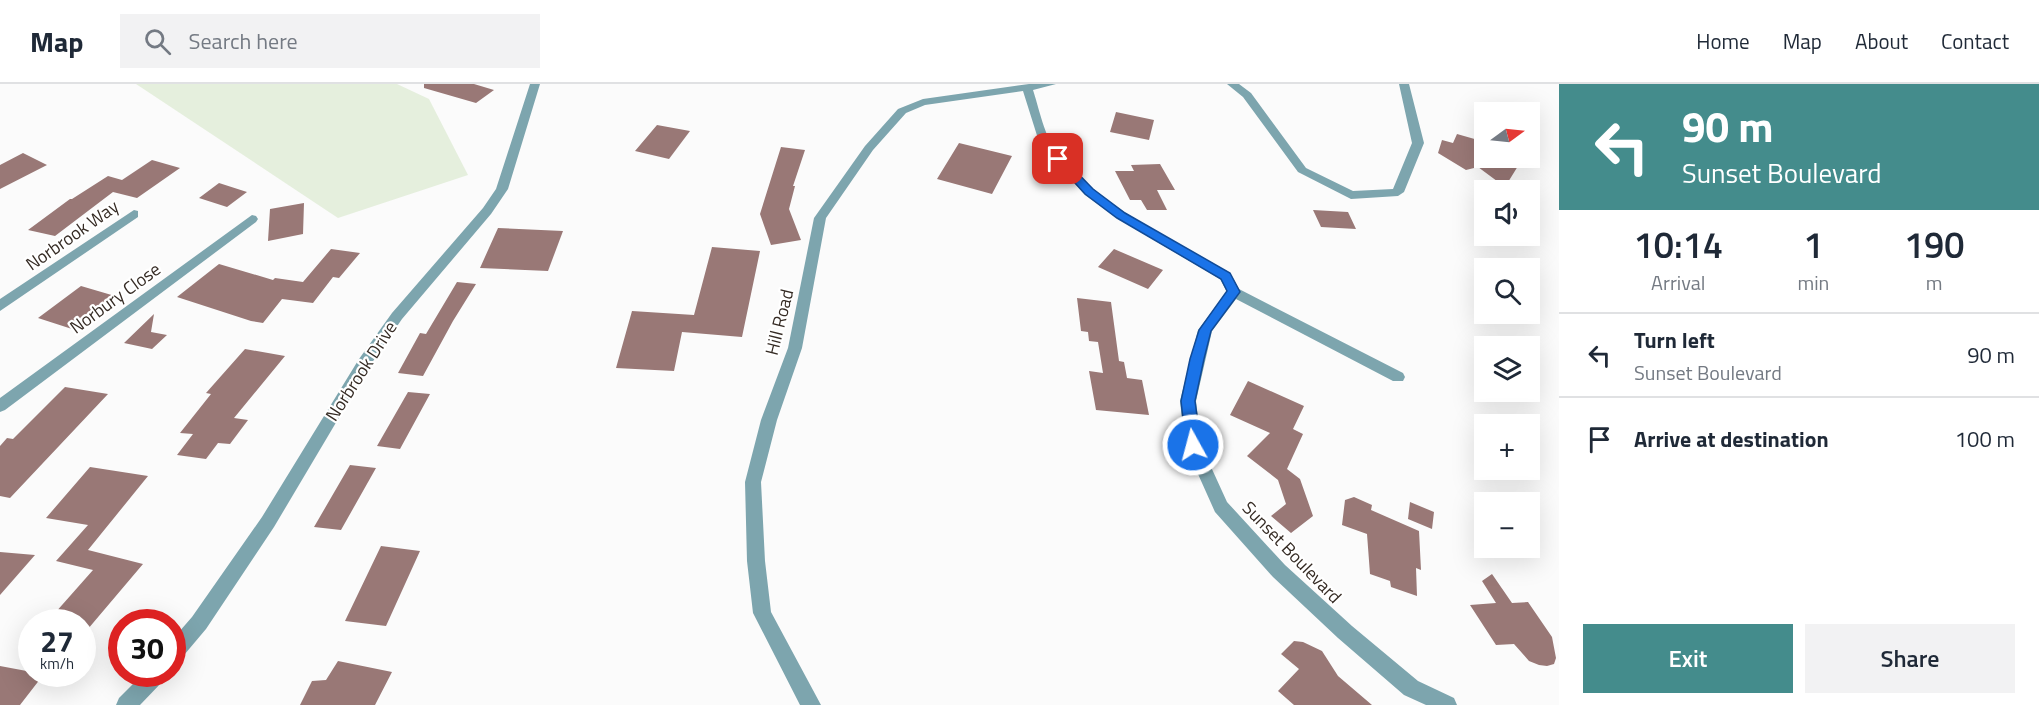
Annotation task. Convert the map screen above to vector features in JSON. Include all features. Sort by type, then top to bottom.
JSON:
[{"type":"street","name":"Norbrook Drive","points":[[186,639],[200,623],[268,522],[364,363],[397,316],[488,211],[502,189],[535,84]]},
{"type":"street","name":"Hill Road","points":[[811,705],[762,613],[756,561],[753,482],[770,420],[795,348],[820,218],[869,148],[902,111],[923,102],[1051,84]]},
{"type":"street","points":[[1232,84],[1246,95],[1302,170],[1351,195],[1398,192],[1418,143],[1404,84]]},
{"type":"street","points":[[1027,88],[1046,145],[1089,192],[1121,215],[1225,276],[1234,292],[1398,377]]},
{"type":"street","name":"Norbrook Way","points":[[0,306],[134,214]]},
{"type":"street","name":"Norbury Close","points":[[0,406],[252,219]]},
{"type":"street","name":"Sunset Boulevard","points":[[1234,292],[1205,330],[1188,401],[1193,445],[1221,507],[1279,571],[1345,632],[1411,688],[1447,705]]},
{"type":"street","points":[[126,705],[143,687]]},
{"type":"green space","points":[[136,84],[397,84],[429,99],[468,175],[338,218]]},
{"type":"building","points":[[424,84],[474,84],[494,90],[476,103],[424,88]]},
{"type":"building","points":[[1116,112],[1154,120],[1149,140],[1110,132]]},
{"type":"building","points":[[657,125],[690,131],[669,159],[635,151]]},
{"type":"building","points":[[1457,134],[1474,139],[1474,168],[1466,170],[1438,153],[1442,140],[1453,143]]},
{"type":"building","points":[[959,143],[1012,156],[992,194],[937,179]]},
{"type":"building","points":[[781,147],[805,150],[793,186],[795,186],[789,209],[801,240],[771,245],[760,214]]},
{"type":"building","points":[[23,153],[47,165],[0,189],[0,165]]},
{"type":"building","points":[[152,160],[180,168],[137,198],[113,192],[55,236],[28,230],[70,199],[108,176],[122,180]]},
{"type":"building","points":[[1160,164],[1175,190],[1157,190],[1167,210],[1147,210],[1141,200],[1130,200],[1115,171],[1134,171],[1131,165]]},
{"type":"building","points":[[1479,168],[1517,168],[1509,180],[1496,180]]},
{"type":"building","points":[[219,183],[247,192],[227,207],[199,198]]},
{"type":"building","points":[[304,203],[303,234],[268,241],[270,209]]},
{"type":"building","points":[[1313,210],[1348,212],[1356,229],[1321,227]]},
{"type":"building","points":[[498,228],[563,231],[548,271],[480,268]]},
{"type":"building","points":[[712,247],[760,251],[742,337],[682,332],[674,371],[616,368],[632,311],[694,315]]},
{"type":"building","points":[[331,249],[360,253],[339,278],[333,277],[313,303],[282,299],[263,323],[177,297],[219,264],[273,280],[275,278],[303,282]]},
{"type":"building","points":[[1114,249],[1163,270],[1148,289],[1098,267]]},
{"type":"building","points":[[457,282],[476,284],[423,376],[398,373],[420,333],[426,334]]},
{"type":"building","points":[[81,286],[115,296],[72,329],[38,318]]},
{"type":"building","points":[[1077,298],[1111,302],[1119,361],[1124,362],[1127,378],[1142,380],[1149,415],[1096,410],[1089,371],[1103,373],[1098,342],[1089,341],[1088,332],[1081,331]]},
{"type":"building","points":[[154,314],[151,332],[167,335],[152,349],[124,343]]},
{"type":"building","points":[[245,349],[285,356],[234,418],[248,420],[230,444],[218,443],[206,459],[177,455],[193,434],[180,433],[211,394],[206,393]]},
{"type":"building","points":[[1248,381],[1304,406],[1293,429],[1303,434],[1287,469],[1300,479],[1313,516],[1291,533],[1271,516],[1286,504],[1278,480],[1247,456],[1270,433],[1230,415]]},
{"type":"building","points":[[65,387],[108,394],[10,498],[0,496],[0,446],[7,438],[13,439]]},
{"type":"building","points":[[408,392],[430,394],[400,449],[377,446]]},
{"type":"building","points":[[350,465],[376,468],[341,530],[314,527]]},
{"type":"building","points":[[90,467],[148,476],[88,550],[143,564],[96,619],[96,609],[58,609],[93,570],[56,561],[88,525],[46,518]]},
{"type":"building","points":[[1354,497],[1372,505],[1371,510],[1419,531],[1421,570],[1416,568],[1417,596],[1391,587],[1390,581],[1370,574],[1367,534],[1342,525],[1345,500]]},
{"type":"building","points":[[1410,502],[1434,512],[1432,529],[1408,519]]},
{"type":"building","points":[[381,546],[420,551],[386,626],[345,621]]},
{"type":"building","points":[[0,552],[35,555],[0,595]]},
{"type":"building","points":[[1492,574],[1512,603],[1528,602],[1552,637],[1556,658],[1554,664],[1547,666],[1529,661],[1514,644],[1496,645],[1470,605],[1496,603],[1482,581]]},
{"type":"building","points":[[1294,641],[1303,642],[1322,651],[1338,676],[1372,705],[1294,705],[1278,691],[1299,669],[1281,654]]},
{"type":"building","points":[[338,661],[392,672],[375,705],[300,705],[312,681],[326,680]]},
{"type":"building","points":[[0,666],[18,669],[18,687],[34,687],[20,705],[0,705]]},
{"type":"route","points":[[1058,159],[1089,192],[1121,215],[1225,276],[1234,292],[1205,330],[1197,359],[1188,401],[1193,445]]}]
